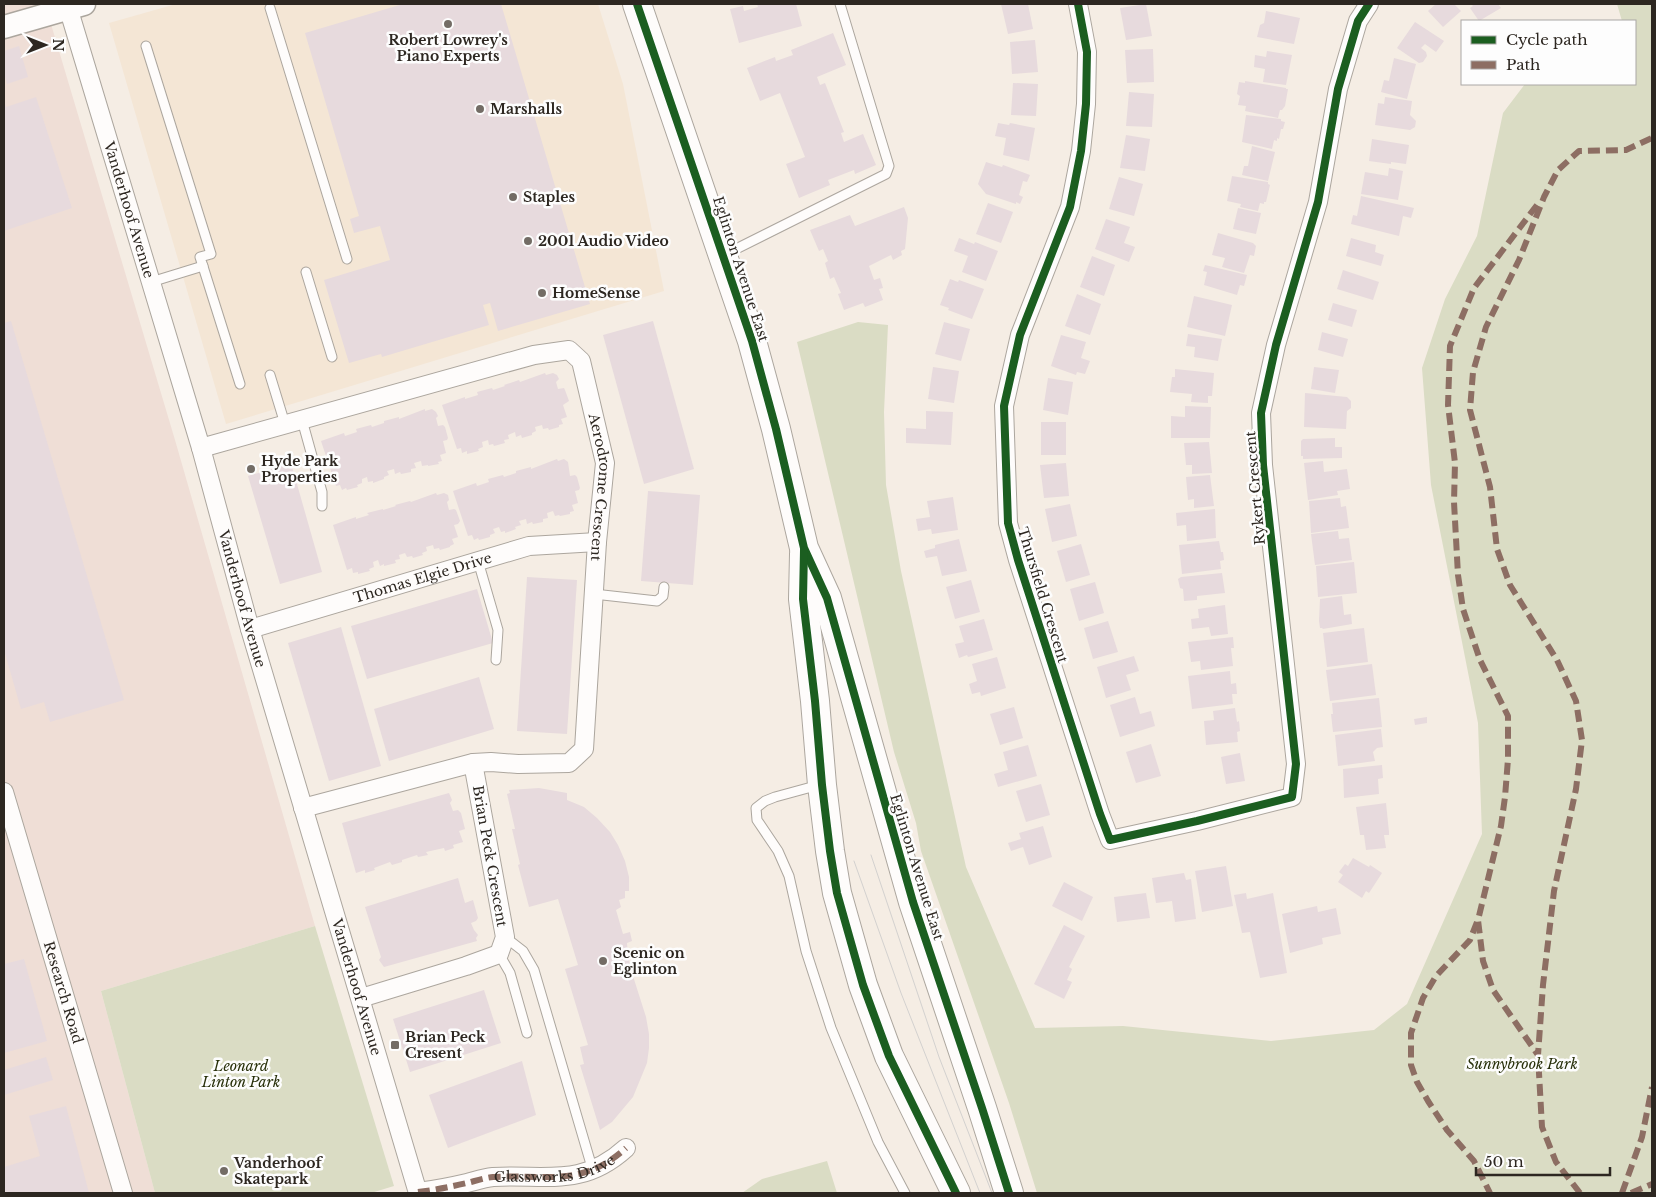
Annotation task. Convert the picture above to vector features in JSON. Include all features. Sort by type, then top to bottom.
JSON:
[{"type":"main road","name":"Eglinton Avenue East","points":[[637,4],[752,341],[774,420],[804,548],[828,598],[913,902],[982,1108],[1008,1193]]},
{"type":"main road","name":"Eglinton Avenue East","points":[[804,548],[803,599],[815,701],[822,785],[837,893],[863,985],[889,1056],[956,1193]]},
{"type":"street","name":"Thursfield Crescent","points":[[1078,4],[1087,52],[1086,104],[1081,150],[1070,206],[1020,336],[1004,406],[1008,523],[1084,767],[1110,840],[1197,822]]},
{"type":"street","name":"Rykert Crescent","points":[[1197,822],[1292,797],[1296,764],[1263,465],[1261,414],[1276,345],[1318,202],[1338,89],[1358,21],[1369,4]]},
{"type":"street","points":[[4,27],[33,15],[73,5]]},
{"type":"street","name":"Vanderhoof Avenue","points":[[73,5],[151,282],[201,448],[250,629],[418,1193]]},
{"type":"street","name":"Aerodrome Crescent","points":[[201,448],[534,356],[569,350],[580,361],[605,463],[597,542],[584,749],[569,763],[473,763],[303,808]]},
{"type":"street","name":"Thomas Elgie Drive","points":[[250,629],[529,546],[597,542]]},
{"type":"street","name":"Brian Peck Crescent","points":[[473,763],[505,937],[498,954]]},
{"type":"street","name":"Research Road","points":[[4,792],[122,1193]]},
{"type":"street","points":[[361,998],[466,966],[498,954]]},
{"type":"street","name":"Glassworks Drive","points":[[418,1193],[491,1177],[532,1178],[568,1176],[593,1171],[614,1159],[626,1148]]},
{"type":"lane","points":[[724,255],[886,174],[889,166],[840,4]]},
{"type":"lane","points":[[270,8],[347,259]]},
{"type":"lane","points":[[146,46],[211,254],[200,257],[240,384]]},
{"type":"lane","points":[[151,282],[203,266]]},
{"type":"lane","points":[[306,272],[332,357]]},
{"type":"lane","points":[[270,375],[293,422],[322,492],[322,506]]},
{"type":"lane","points":[[478,561],[498,630],[496,660]]},
{"type":"lane","points":[[594,594],[657,600],[664,596],[664,587]]},
{"type":"lane","points":[[822,785],[765,801],[756,808],[757,820],[778,852],[789,876],[806,951],[831,1028],[878,1142],[905,1193]]},
{"type":"lane","points":[[505,937],[523,951],[534,970],[593,1171]]},
{"type":"lane","points":[[498,954],[510,973],[527,1032]]},
{"type":"shaded area","points":[[4,4],[45,4],[175,440],[315,926],[101,991],[155,1193],[4,1193]]},
{"type":"shaded area","points":[[176,4],[598,4],[623,84],[664,291],[226,424],[109,23]]},
{"type":"green space","name":"Sunnybrook Park","points":[[1617,4],[1652,4],[1652,1193],[1037,1193],[1009,1103],[921,851],[916,823],[894,752],[797,342],[858,322],[888,325],[884,412],[886,485],[901,571],[966,867],[1035,1028],[1123,1026],[1271,1041],[1374,1030],[1407,1004],[1482,834],[1478,723],[1431,485],[1422,368],[1445,299],[1477,236],[1503,113],[1524,85],[1636,85],[1636,20],[1622,20]]},
{"type":"green space","name":"Leonard Linton Park","points":[[315,926],[394,1186],[371,1193],[155,1193],[101,991]]},
{"type":"green space","points":[[827,1161],[837,1193],[742,1193],[762,1179]]},
{"type":"building","points":[[403,4],[501,4],[590,304],[498,331],[490,303],[483,305],[489,325],[382,357],[381,354],[349,363],[324,280],[390,260],[380,226],[354,233],[350,219],[359,216],[305,33]]},
{"type":"building","points":[[757,4],[796,4],[802,26],[739,43],[730,9],[743,6],[744,11],[758,7]]},
{"type":"building","points":[[1001,4],[1028,4],[1033,29],[1008,34]]},
{"type":"building","points":[[1146,4],[1152,36],[1126,40],[1120,8]]},
{"type":"building","points":[[1436,4],[1454,4],[1461,11],[1443,27],[1428,11]]},
{"type":"building","points":[[1471,4],[1498,4],[1501,8],[1478,20],[1470,8],[1473,6]]},
{"type":"building","points":[[1266,11],[1300,18],[1294,44],[1257,37],[1260,25],[1264,23]]},
{"type":"building","points":[[1415,22],[1444,41],[1436,52],[1425,44],[1421,48],[1426,52],[1427,56],[1423,62],[1419,63],[1397,48]]},
{"type":"building","points":[[833,33],[846,65],[817,77],[820,85],[825,83],[844,132],[841,133],[844,142],[863,134],[876,165],[855,174],[854,170],[828,180],[830,185],[799,198],[786,164],[805,157],[780,93],[760,101],[747,68],[775,57],[776,61],[793,55],[791,50]]},
{"type":"building","points":[[1035,40],[1038,72],[1012,74],[1010,42]]},
{"type":"building","points":[[19,46],[28,77],[7,84],[4,73],[4,51]]},
{"type":"building","points":[[1153,49],[1154,82],[1127,83],[1125,50]]},
{"type":"building","points":[[1267,51],[1292,55],[1286,85],[1263,82],[1265,69],[1254,67],[1255,55],[1266,57]]},
{"type":"building","points":[[1394,58],[1416,64],[1407,99],[1381,92],[1384,80],[1389,81]]},
{"type":"building","points":[[1245,81],[1288,89],[1285,106],[1280,110],[1278,118],[1245,111],[1246,106],[1238,105],[1240,96],[1237,94],[1239,82],[1245,83]]},
{"type":"building","points":[[1013,83],[1038,84],[1036,116],[1011,115]]},
{"type":"building","points":[[1129,92],[1154,94],[1152,127],[1126,126]]},
{"type":"building","points":[[36,97],[72,208],[4,231],[4,102],[6,107]]},
{"type":"building","points":[[1385,97],[1412,101],[1410,115],[1416,121],[1415,127],[1410,130],[1375,125],[1378,103],[1384,104]]},
{"type":"building","points":[[1246,115],[1281,119],[1281,121],[1285,122],[1279,139],[1277,138],[1277,141],[1274,140],[1272,149],[1242,142]]},
{"type":"building","points":[[998,123],[1009,125],[1010,123],[1035,128],[1029,161],[1003,155],[1006,138],[995,136]]},
{"type":"building","points":[[1126,135],[1150,139],[1145,171],[1120,168]]},
{"type":"building","points":[[1372,139],[1409,145],[1406,164],[1369,161]]},
{"type":"building","points":[[1252,146],[1275,152],[1268,181],[1242,175],[1244,166],[1248,166]]},
{"type":"building","points":[[986,162],[1002,167],[1003,165],[1030,175],[1027,182],[1023,181],[1019,195],[1023,197],[1020,204],[986,194],[978,184]]},
{"type":"building","points":[[1389,168],[1403,171],[1398,200],[1361,194],[1365,172],[1388,176]]},
{"type":"building","points":[[1232,176],[1268,182],[1270,185],[1266,202],[1264,204],[1260,203],[1258,211],[1240,207],[1241,204],[1227,201]]},
{"type":"building","points":[[1119,177],[1143,184],[1134,216],[1109,209]]},
{"type":"building","points":[[1361,196],[1414,208],[1411,218],[1403,216],[1399,236],[1351,224],[1353,215],[1357,216]]},
{"type":"building","points":[[988,203],[1013,212],[1001,243],[976,234]]},
{"type":"building","points":[[904,207],[908,218],[905,249],[901,251],[902,255],[893,260],[891,255],[869,266],[874,280],[880,278],[883,288],[879,289],[883,300],[865,307],[863,303],[844,310],[838,294],[841,293],[834,277],[830,279],[825,263],[828,261],[823,249],[819,251],[810,230],[850,215],[855,226]]},
{"type":"building","points":[[1238,208],[1261,213],[1256,234],[1233,229]]},
{"type":"building","points":[[1106,219],[1130,227],[1124,243],[1135,247],[1129,262],[1095,249]]},
{"type":"building","points":[[1218,233],[1253,243],[1256,246],[1254,256],[1250,255],[1244,273],[1222,267],[1225,258],[1212,255]]},
{"type":"building","points":[[959,238],[998,251],[986,281],[962,272],[968,256],[954,251]]},
{"type":"building","points":[[1351,238],[1376,245],[1375,252],[1384,255],[1381,266],[1346,256]]},
{"type":"building","points":[[1092,256],[1115,265],[1104,296],[1080,287]]},
{"type":"building","points":[[1205,265],[1247,275],[1244,286],[1240,285],[1237,295],[1204,285],[1207,272],[1203,271]]},
{"type":"building","points":[[1343,270],[1379,282],[1373,300],[1337,289]]},
{"type":"building","points":[[950,279],[958,282],[959,280],[984,289],[972,319],[940,305]]},
{"type":"building","points":[[1077,294],[1101,304],[1090,335],[1065,326]]},
{"type":"building","points":[[1194,296],[1232,305],[1225,336],[1187,327]]},
{"type":"building","points":[[1333,303],[1357,310],[1352,327],[1328,320]]},
{"type":"building","points":[[11,321],[124,700],[50,722],[44,702],[21,709],[4,650],[4,323]]},
{"type":"building","points":[[653,321],[694,469],[644,484],[603,335]]},
{"type":"building","points":[[944,322],[970,329],[961,361],[935,354]]},
{"type":"building","points":[[1322,332],[1348,339],[1343,357],[1318,350]]},
{"type":"building","points":[[1188,334],[1222,339],[1218,361],[1194,357],[1195,347],[1186,346]]},
{"type":"building","points":[[1061,335],[1086,342],[1081,358],[1090,361],[1085,374],[1077,372],[1076,375],[1051,366]]},
{"type":"building","points":[[933,367],[959,371],[954,403],[928,399]]},
{"type":"building","points":[[1314,367],[1339,370],[1335,393],[1311,389]]},
{"type":"building","points":[[1175,369],[1214,373],[1212,396],[1208,396],[1208,403],[1191,402],[1192,394],[1170,392],[1172,377],[1175,377]]},
{"type":"building","points":[[545,373],[546,375],[553,373],[557,375],[559,379],[556,382],[558,389],[564,388],[569,401],[563,405],[567,417],[561,419],[563,424],[549,430],[548,428],[543,429],[542,425],[535,427],[536,431],[532,435],[522,438],[521,435],[516,437],[515,432],[508,435],[509,439],[504,440],[505,443],[494,446],[493,444],[489,445],[488,440],[482,442],[483,447],[478,449],[479,451],[467,454],[467,451],[462,453],[461,448],[457,449],[442,405],[465,397],[465,399],[478,395],[477,392],[492,388],[493,390]]},
{"type":"building","points":[[1048,378],[1073,382],[1068,415],[1043,410]]},
{"type":"building","points":[[1305,393],[1347,397],[1351,401],[1351,408],[1347,411],[1346,429],[1304,427]]},
{"type":"building","points":[[1185,406],[1211,407],[1210,438],[1171,438],[1171,416],[1185,417]]},
{"type":"building","points":[[425,409],[425,411],[432,409],[436,412],[438,426],[443,425],[445,427],[448,438],[443,441],[446,453],[440,455],[442,461],[438,462],[439,464],[422,466],[421,461],[414,463],[416,468],[411,469],[411,472],[395,474],[394,469],[387,471],[389,475],[384,477],[384,479],[373,483],[373,481],[368,482],[367,477],[362,479],[362,483],[357,485],[358,487],[342,490],[340,485],[336,486],[321,441],[344,433],[345,436],[357,432],[356,429],[371,425],[372,427],[384,423],[384,421],[399,417],[399,419]]},
{"type":"building","points":[[926,411],[953,412],[951,445],[906,443],[906,428],[926,429]]},
{"type":"building","points":[[1041,422],[1066,422],[1066,455],[1041,455]]},
{"type":"building","points":[[1335,438],[1335,447],[1342,447],[1342,458],[1303,459],[1303,456],[1301,456],[1301,441],[1303,439]]},
{"type":"building","points":[[1209,442],[1212,473],[1192,474],[1192,465],[1186,465],[1184,443]]},
{"type":"building","points":[[557,459],[558,461],[564,459],[568,462],[570,476],[575,475],[577,477],[580,488],[575,491],[578,503],[572,505],[574,511],[570,512],[570,514],[555,516],[553,511],[547,513],[548,518],[543,519],[543,522],[533,524],[532,522],[527,524],[526,519],[519,521],[521,525],[505,533],[505,531],[501,532],[499,527],[493,529],[495,533],[490,535],[490,537],[479,540],[478,538],[474,540],[472,535],[468,536],[453,491],[476,483],[477,486],[489,482],[488,479],[503,475],[504,477],[516,473],[516,471],[531,467],[531,469]]},
{"type":"building","points":[[1323,461],[1324,472],[1347,469],[1350,489],[1337,491],[1338,495],[1308,500],[1304,463]]},
{"type":"building","points":[[291,463],[322,572],[280,584],[248,476]]},
{"type":"building","points":[[1066,463],[1069,496],[1044,498],[1040,465]]},
{"type":"building","points":[[1210,475],[1214,506],[1194,508],[1194,499],[1188,500],[1186,477]]},
{"type":"building","points":[[648,491],[700,495],[693,585],[641,581]]},
{"type":"building","points":[[436,493],[437,495],[444,493],[448,495],[449,510],[456,510],[460,521],[454,525],[458,537],[452,539],[454,544],[440,550],[439,548],[434,549],[433,545],[426,547],[427,551],[422,553],[423,555],[413,558],[412,556],[407,557],[405,553],[399,555],[400,559],[395,560],[396,563],[384,566],[384,564],[380,566],[378,560],[373,562],[374,567],[369,569],[370,571],[358,574],[358,572],[353,573],[352,568],[347,570],[333,525]]},
{"type":"building","points":[[953,497],[958,530],[932,534],[931,529],[918,531],[916,519],[930,517],[927,501]]},
{"type":"building","points":[[1340,498],[1341,507],[1346,506],[1349,528],[1311,533],[1309,501]]},
{"type":"building","points":[[1070,504],[1077,536],[1052,542],[1045,509]]},
{"type":"building","points":[[1215,509],[1216,538],[1187,541],[1186,525],[1177,526],[1176,513]]},
{"type":"building","points":[[1338,531],[1339,539],[1349,538],[1352,560],[1315,565],[1311,534]]},
{"type":"building","points":[[959,539],[967,571],[942,576],[937,556],[926,558],[924,551],[935,548],[935,545]]},
{"type":"building","points":[[1219,541],[1224,560],[1220,561],[1221,569],[1182,574],[1179,545]]},
{"type":"building","points":[[1081,544],[1090,575],[1066,582],[1057,551]]},
{"type":"building","points":[[1354,562],[1357,593],[1318,597],[1316,566]]},
{"type":"building","points":[[1222,573],[1225,593],[1197,596],[1197,600],[1184,601],[1183,589],[1180,588],[1178,579],[1181,577]]},
{"type":"building","points":[[527,577],[577,580],[567,734],[517,731]]},
{"type":"building","points":[[971,580],[980,612],[955,619],[946,587]]},
{"type":"building","points":[[1095,582],[1104,613],[1079,621],[1070,589]]},
{"type":"building","points":[[477,589],[493,643],[367,679],[351,626]]},
{"type":"building","points":[[1342,596],[1344,615],[1351,614],[1352,624],[1320,628],[1320,599]]},
{"type":"building","points":[[1225,605],[1228,634],[1211,636],[1209,627],[1192,629],[1191,619],[1199,618],[1198,609]]},
{"type":"building","points":[[984,619],[993,650],[959,658],[955,644],[964,642],[959,626]]},
{"type":"building","points":[[1108,621],[1118,652],[1093,659],[1084,628]]},
{"type":"building","points":[[341,627],[381,766],[329,781],[288,643]]},
{"type":"building","points":[[1364,628],[1368,662],[1327,667],[1323,633]]},
{"type":"building","points":[[1233,637],[1234,648],[1231,648],[1233,666],[1201,670],[1200,661],[1191,662],[1188,642]]},
{"type":"building","points":[[1134,656],[1139,671],[1126,675],[1131,690],[1106,698],[1097,667]]},
{"type":"building","points":[[997,657],[1006,688],[981,696],[980,692],[972,694],[969,684],[977,681],[972,664]]},
{"type":"building","points":[[1372,664],[1376,695],[1330,701],[1326,670]]},
{"type":"building","points":[[1230,671],[1231,684],[1236,683],[1237,694],[1232,694],[1233,704],[1192,709],[1188,676]]},
{"type":"building","points":[[479,677],[494,729],[389,761],[374,709]]},
{"type":"building","points":[[1135,697],[1140,714],[1151,711],[1155,726],[1120,737],[1110,705]]},
{"type":"building","points":[[1379,698],[1382,727],[1333,732],[1332,703]]},
{"type":"building","points":[[1014,707],[1023,738],[1000,745],[990,714]]},
{"type":"building","points":[[1235,708],[1240,731],[1237,732],[1238,742],[1206,745],[1204,721],[1214,720],[1213,711]]},
{"type":"building","points":[[1427,717],[1427,723],[1415,725],[1414,719]]},
{"type":"building","points":[[1381,729],[1383,747],[1377,748],[1373,752],[1375,761],[1338,766],[1335,735]]},
{"type":"building","points":[[1151,744],[1161,776],[1136,783],[1126,752]]},
{"type":"building","points":[[1028,745],[1037,776],[998,787],[994,774],[1008,770],[1003,752]]},
{"type":"building","points":[[1240,753],[1245,781],[1226,784],[1221,757]]},
{"type":"building","points":[[1382,765],[1383,778],[1378,779],[1379,794],[1344,798],[1343,769]]},
{"type":"building","points":[[1041,784],[1050,815],[1026,822],[1016,791]]},
{"type":"building","name":"Scenic on Eglinton","points":[[539,788],[567,793],[567,800],[584,807],[597,818],[610,832],[618,845],[629,877],[629,891],[625,891],[625,898],[619,900],[621,907],[616,910],[623,934],[630,932],[632,941],[627,943],[628,957],[646,1017],[649,1048],[647,1063],[633,1097],[612,1122],[600,1130],[580,1065],[584,1064],[580,1047],[588,1045],[565,969],[578,965],[558,899],[529,907],[518,865],[520,864],[512,829],[515,829],[507,794],[510,793],[509,790]]},
{"type":"building","points":[[449,793],[453,811],[458,810],[461,813],[465,829],[459,831],[463,842],[453,845],[454,848],[445,851],[444,848],[426,852],[428,855],[418,857],[417,855],[392,865],[390,862],[365,873],[365,870],[356,873],[342,823]]},
{"type":"building","points":[[1386,803],[1389,835],[1384,835],[1386,848],[1366,850],[1364,835],[1360,835],[1356,807]]},
{"type":"building","points":[[1043,826],[1052,857],[1029,865],[1023,847],[1011,851],[1008,843],[1021,839],[1019,833]]},
{"type":"building","points":[[1353,858],[1369,867],[1370,865],[1382,873],[1369,893],[1366,891],[1362,898],[1338,882],[1343,875],[1339,872],[1345,864],[1348,866]]},
{"type":"building","points":[[1226,866],[1233,906],[1202,912],[1195,871]]},
{"type":"building","points":[[1184,873],[1186,880],[1191,879],[1196,919],[1175,922],[1172,901],[1156,903],[1152,878]]},
{"type":"building","points":[[458,878],[465,903],[473,900],[478,918],[471,923],[478,935],[477,941],[384,967],[379,960],[381,957],[365,907]]},
{"type":"building","points":[[1064,882],[1093,897],[1082,921],[1052,906]]},
{"type":"building","points":[[1146,893],[1150,918],[1117,922],[1114,897]]},
{"type":"building","points":[[1246,893],[1247,899],[1273,893],[1287,973],[1260,978],[1250,932],[1242,933],[1234,895]]},
{"type":"building","points":[[1317,906],[1318,912],[1336,908],[1341,934],[1322,938],[1323,944],[1290,953],[1282,914]]},
{"type":"building","points":[[1064,925],[1085,936],[1069,967],[1072,969],[1067,980],[1072,982],[1064,999],[1034,984]]},
{"type":"building","points":[[24,959],[47,1041],[4,1053],[4,964]]},
{"type":"building","points":[[484,990],[501,1043],[410,1072],[393,1019]]},
{"type":"building","points":[[46,1057],[53,1080],[4,1095],[4,1070]]},
{"type":"building","points":[[522,1061],[536,1115],[448,1148],[429,1095]]},
{"type":"building","points":[[66,1106],[89,1193],[4,1193],[4,1167],[40,1156],[29,1116]]},
{"type":"tram line","points":[[871,855],[939,1057],[992,1193]]},
{"type":"tram line","points":[[854,861],[901,993],[980,1193]]},
{"type":"marked path","points":[[1580,1193],[1556,1162],[1542,1127],[1538,1055],[1543,985],[1554,891],[1576,789],[1582,740],[1576,701],[1557,660],[1510,585],[1497,549],[1490,487],[1470,410],[1473,372],[1486,327],[1519,260],[1544,197],[1558,170],[1579,151],[1626,150],[1652,138]]},
{"type":"marked path","points":[[1537,205],[1474,288],[1450,346],[1448,405],[1455,463],[1454,502],[1458,575],[1463,609],[1480,660],[1508,716],[1508,759],[1501,826],[1478,920],[1483,961],[1493,990],[1538,1055]]},
{"type":"marked path","points":[[1477,922],[1470,940],[1436,976],[1423,998],[1411,1033],[1411,1065],[1417,1082],[1428,1101],[1447,1130],[1474,1161],[1490,1193]]},
{"type":"marked path","points":[[1622,1193],[1642,1137],[1652,1087]]},
{"type":"marked path","points":[[418,1192],[493,1177],[547,1177],[579,1174],[610,1161],[626,1148]]},
{"type":"marked path","points":[[1631,1193],[1652,1184]]},
{"type":"cycle path","points":[[637,4],[752,341],[776,429],[804,548],[827,598],[913,902],[1009,1193]]},
{"type":"cycle path","points":[[1078,4],[1087,52],[1086,104],[1081,151],[1070,207],[1020,335],[1004,406],[1008,523],[1018,560],[1110,840],[1197,821],[1292,797],[1296,764],[1263,465],[1261,413],[1276,345],[1318,202],[1338,89],[1358,21],[1369,4]]},
{"type":"cycle path","points":[[804,550],[803,599],[815,701],[822,785],[837,893],[863,985],[889,1056],[956,1193]]},
{"type":"place","name":"Robert Lowrey's Piano Experts","points":[[448,24]]},
{"type":"place","name":"Marshalls","points":[[480,109]]},
{"type":"place","name":"Staples","points":[[513,197]]},
{"type":"place","name":"2001 Audio Video","points":[[528,241]]},
{"type":"place","name":"HomeSense","points":[[542,293]]},
{"type":"place","name":"Hyde Park Properties","points":[[251,469]]},
{"type":"place","name":"Scenic on Eglinton","points":[[603,961]]},
{"type":"place","name":"Brian Peck Cresent","points":[[395,1045]]},
{"type":"place","name":"Vanderhoof Skatepark","points":[[224,1171]]}]
